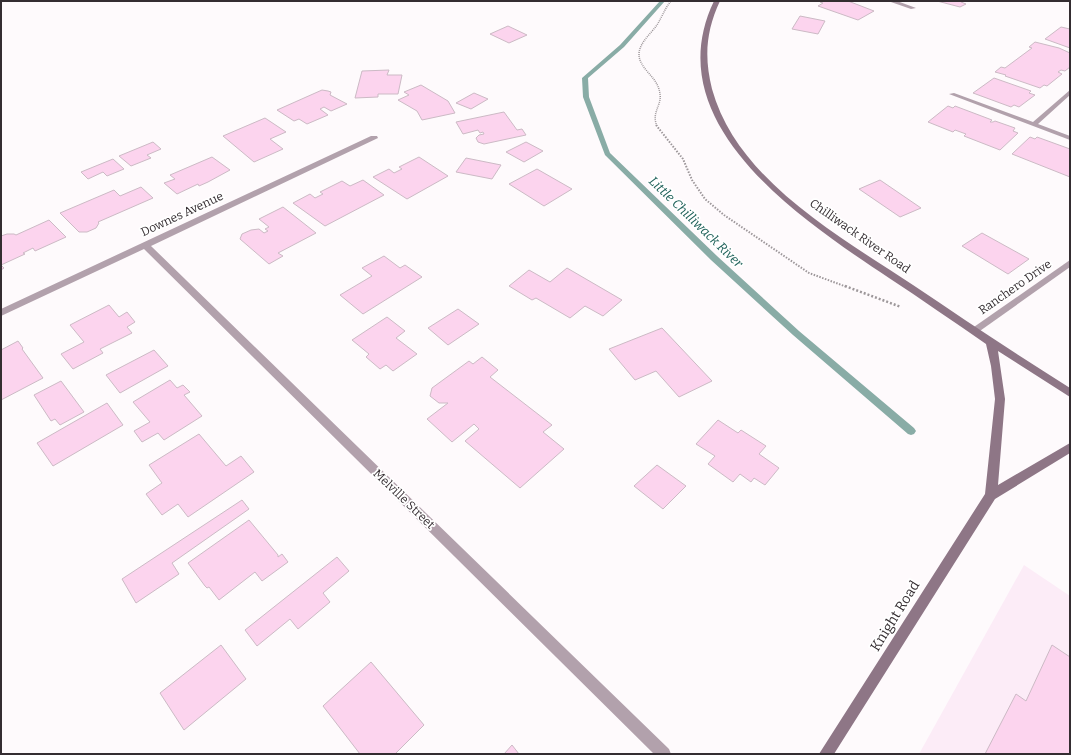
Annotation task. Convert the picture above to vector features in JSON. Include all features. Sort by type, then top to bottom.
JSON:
[{"type":"main road","name":"Chilliwack River Road","points":[[717,1],[708,19],[702,51],[707,91],[715,114],[738,150],[763,178],[819,226],[991,343],[1070,393]]},
{"type":"main road","name":"Knight Road","points":[[991,343],[996,366],[1000,399],[991,495]]},
{"type":"main road","name":"Knight Road","points":[[826,754],[991,495],[1070,448]]},
{"type":"street","points":[[891,1],[913,8]]},
{"type":"street","points":[[1034,124],[1070,92]]},
{"type":"street","points":[[952,94],[1070,138]]},
{"type":"street","name":"Downes Avenue","points":[[1,313],[374,138]]},
{"type":"street","name":"Melville Street","points":[[145,245],[664,754]]},
{"type":"street","name":"Ranchero Drive","points":[[974,330],[1070,263]]},
{"type":"path","points":[[672,1],[667,6],[657,25],[642,42],[638,52],[640,60],[659,85],[661,97],[655,114],[656,125],[683,159],[692,180],[705,199],[724,215],[809,273],[902,307]]},
{"type":"shaded area","points":[[1024,565],[1070,596],[1070,754],[919,754]]},
{"type":"building","points":[[848,1],[874,11],[858,20],[818,6],[823,3],[820,2]]},
{"type":"building","points":[[937,1],[962,1],[961,2],[966,4],[960,7]]},
{"type":"building","points":[[800,16],[825,21],[818,34],[792,29]]},
{"type":"building","points":[[508,26],[527,35],[509,43],[490,34]]},
{"type":"building","points":[[1061,27],[1070,29],[1070,48],[1045,39]]},
{"type":"building","points":[[1035,42],[1059,48],[1070,53],[1070,67],[1065,71],[1061,70],[1058,72],[1062,74],[1047,86],[1044,85],[1040,88],[995,72],[1001,67],[1005,68],[1032,48],[1029,47]]},
{"type":"building","points":[[389,70],[387,75],[402,75],[398,94],[378,94],[378,97],[355,98],[362,71]]},
{"type":"building","points":[[994,78],[1031,91],[1029,93],[1035,95],[1019,107],[1014,105],[1011,107],[973,93]]},
{"type":"building","points":[[421,85],[448,101],[455,113],[422,120],[417,111],[398,100],[409,95],[404,92]]},
{"type":"building","points":[[322,90],[331,92],[330,95],[347,104],[331,111],[324,107],[320,109],[328,115],[307,124],[299,119],[294,121],[277,110]]},
{"type":"building","points":[[474,93],[488,99],[471,109],[456,103]]},
{"type":"building","points":[[948,106],[953,108],[955,106],[992,120],[990,122],[995,121],[1015,128],[1013,131],[1018,133],[1000,150],[964,136],[966,134],[955,130],[953,132],[928,122]]},
{"type":"building","points":[[504,112],[517,130],[522,129],[526,135],[484,144],[478,142],[476,138],[479,135],[484,134],[483,132],[480,133],[478,130],[463,134],[456,122]]},
{"type":"building","points":[[265,118],[286,132],[270,139],[283,149],[254,162],[223,136]]},
{"type":"building","points":[[1030,137],[1035,139],[1037,137],[1070,149],[1070,177],[1012,154]]},
{"type":"building","points":[[153,142],[161,149],[147,155],[151,158],[131,166],[119,156]]},
{"type":"building","points":[[526,142],[543,151],[524,162],[506,152]]},
{"type":"building","points":[[212,157],[230,170],[208,182],[199,186],[198,184],[177,194],[164,183],[175,179],[170,175]]},
{"type":"building","points":[[419,157],[448,176],[407,199],[373,177],[389,169],[394,173],[402,169],[399,167]]},
{"type":"building","points":[[466,158],[501,165],[492,179],[456,172]]},
{"type":"building","points":[[113,159],[124,169],[107,176],[103,172],[88,179],[81,172]]},
{"type":"building","points":[[537,169],[572,189],[544,206],[509,184]]},
{"type":"building","points":[[363,180],[384,195],[325,226],[293,203],[310,194],[315,198],[323,194],[320,192],[342,181],[350,186]]},
{"type":"building","points":[[880,180],[921,208],[900,217],[859,189]]},
{"type":"building","points":[[141,187],[153,198],[98,222],[99,223],[96,228],[87,232],[79,232],[60,213],[114,190],[120,196]]},
{"type":"building","points":[[283,207],[316,233],[278,253],[283,256],[269,264],[240,239],[242,234],[251,230],[259,229],[264,233],[268,231],[265,229],[269,227],[259,219]]},
{"type":"building","points":[[49,220],[66,237],[35,251],[33,248],[23,253],[25,254],[1,265],[1,236],[7,234],[16,235]]},
{"type":"building","points":[[982,233],[1029,259],[1008,274],[962,246]]},
{"type":"building","points":[[384,256],[400,268],[405,265],[422,277],[363,314],[340,295],[372,276],[362,268]]},
{"type":"building","points":[[567,268],[622,300],[603,316],[585,306],[570,318],[536,298],[532,300],[509,286],[529,270],[550,282]]},
{"type":"building","points":[[109,305],[119,317],[127,312],[135,322],[127,327],[132,333],[100,349],[103,353],[73,369],[61,354],[84,342],[70,325]]},
{"type":"building","points":[[458,309],[479,324],[448,345],[428,328]]},
{"type":"building","points":[[387,317],[405,331],[396,338],[417,354],[393,371],[386,365],[380,369],[366,357],[369,354],[352,340]]},
{"type":"building","points":[[662,328],[712,381],[679,397],[656,371],[635,380],[609,349]]},
{"type":"building","points":[[18,341],[43,378],[1,400],[1,350]]},
{"type":"building","points":[[154,350],[168,366],[120,393],[106,375]]},
{"type":"building","points":[[482,357],[498,370],[490,377],[552,425],[543,432],[564,449],[520,488],[465,441],[479,429],[474,424],[452,442],[427,419],[448,403],[439,403],[430,396],[432,388],[469,361],[473,364]]},
{"type":"building","points":[[170,380],[177,388],[183,385],[190,392],[184,395],[202,416],[164,440],[158,433],[142,442],[134,431],[150,422],[133,402]]},
{"type":"building","points":[[61,381],[84,412],[60,425],[55,419],[51,421],[34,395]]},
{"type":"building","points":[[107,403],[123,425],[53,466],[37,443]]},
{"type":"building","points":[[718,420],[738,433],[741,430],[766,446],[759,454],[779,468],[765,485],[754,478],[751,482],[740,474],[733,482],[708,464],[715,456],[696,444]]},
{"type":"building","points":[[199,434],[226,466],[241,456],[254,472],[188,517],[178,504],[162,515],[146,494],[162,483],[149,465]]},
{"type":"building","points":[[657,465],[686,486],[663,509],[634,486]]},
{"type":"building","points":[[242,500],[249,509],[172,563],[179,574],[136,603],[122,579]]},
{"type":"building","points":[[249,520],[278,555],[278,557],[282,554],[288,562],[262,581],[255,572],[219,600],[209,587],[207,588],[205,586],[188,563]]},
{"type":"building","points":[[337,557],[349,571],[323,593],[330,602],[298,629],[290,619],[257,646],[245,630]]},
{"type":"building","points":[[221,645],[246,679],[184,730],[160,693]]},
{"type":"building","points":[[1052,645],[1070,657],[1070,754],[985,754],[1016,694],[1026,701]]},
{"type":"building","points":[[371,662],[424,725],[395,754],[360,754],[323,706]]},
{"type":"building","points":[[512,745],[519,754],[504,754]]},
{"type":"waterway","name":"Little Chilliwack River","points":[[663,1],[622,46],[585,78],[586,97],[607,154],[714,258],[796,333],[911,431]]}]
